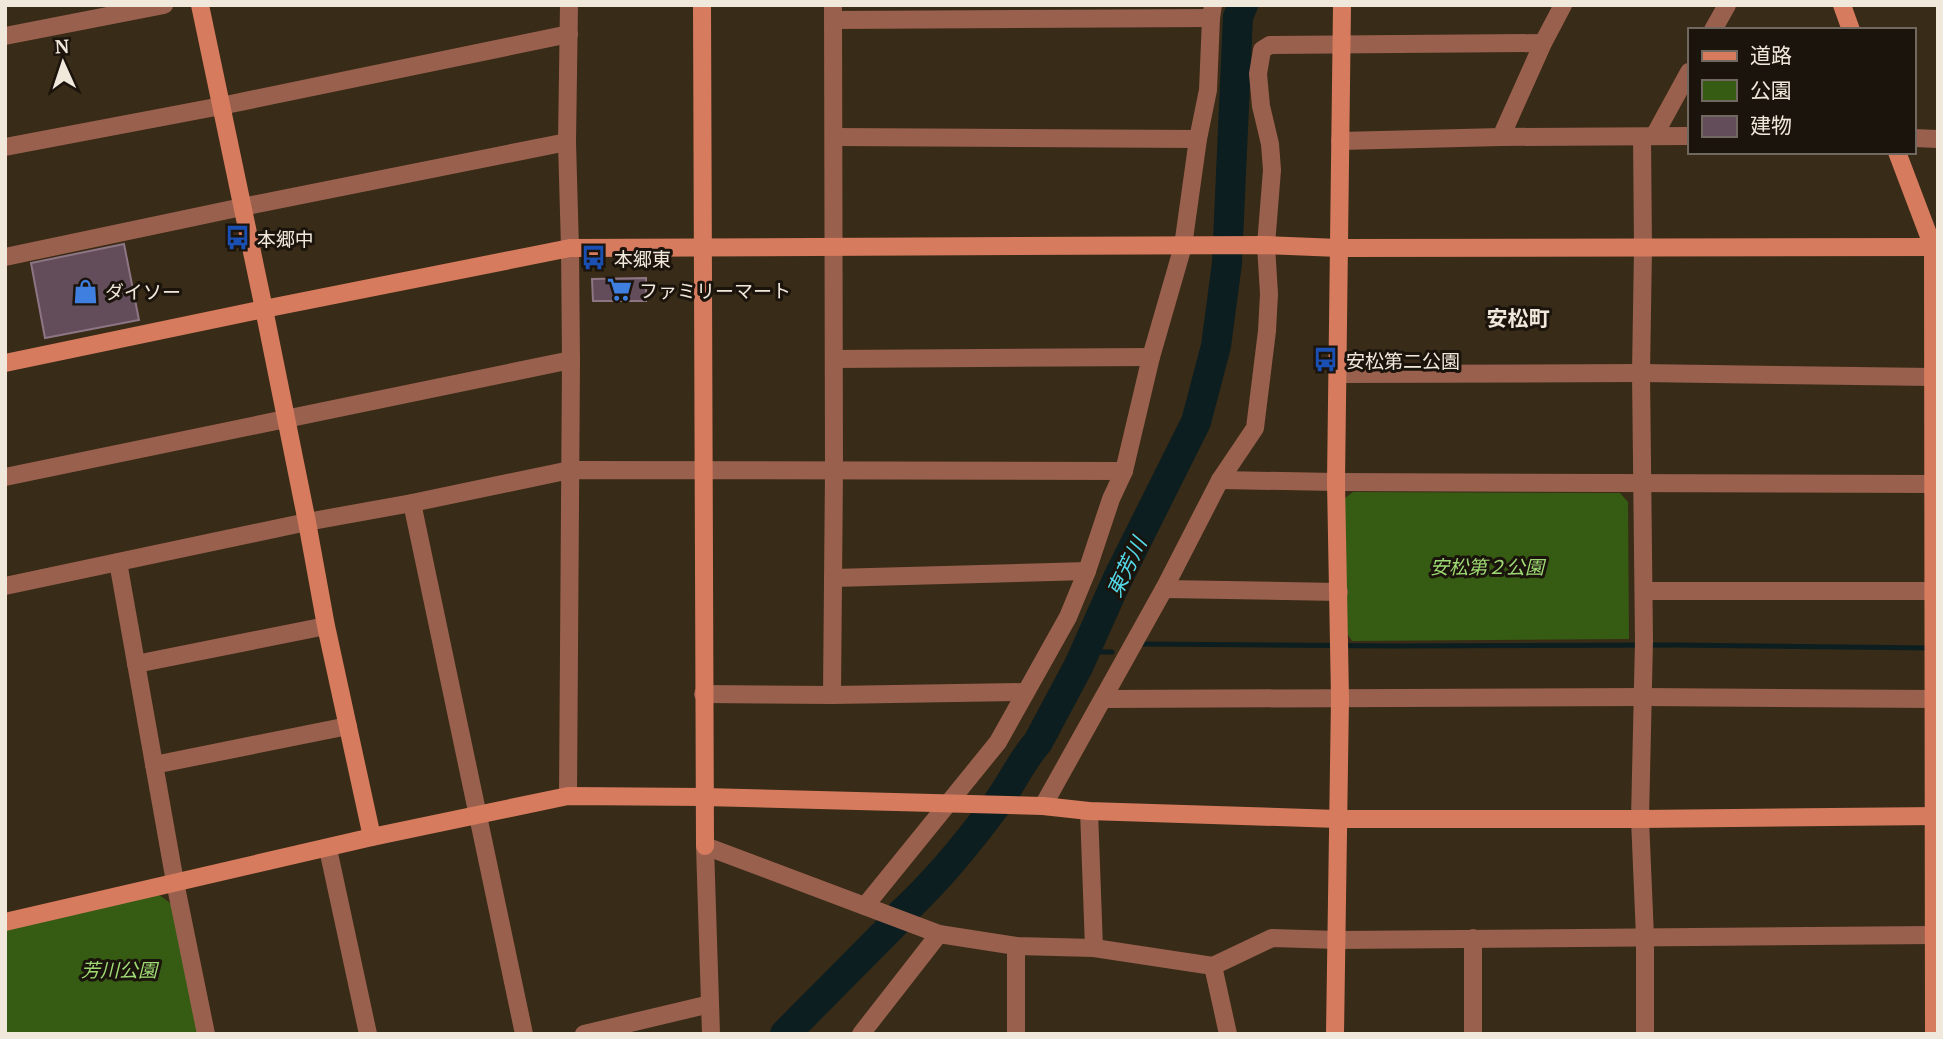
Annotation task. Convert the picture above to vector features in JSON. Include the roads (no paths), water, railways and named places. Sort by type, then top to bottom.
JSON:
[{"type":"street","points":[[5,36],[164,5]]},
{"type":"street","points":[[200,5],[264,309],[326,626],[372,837]]},
{"type":"street","points":[[568,796],[571,360],[566,142],[569,5]]},
{"type":"street","points":[[702,5],[703,694],[711,1034]]},
{"type":"street","points":[[1335,1034],[1340,698],[1336,482],[1342,5]]},
{"type":"street","points":[[1501,136],[1563,5]]},
{"type":"street","points":[[1714,28],[1727,5]]},
{"type":"street","points":[[1842,5],[1850,28]]},
{"type":"street","points":[[832,695],[835,137],[833,13],[1212,11],[1208,90],[1198,139],[1186,246],[1151,357],[1124,471],[1111,499],[1087,572],[1068,617],[998,743],[865,906]]},
{"type":"street","points":[[5,147],[221,106],[569,34]]},
{"type":"street","points":[[1043,806],[1164,589],[1220,480],[1255,428],[1269,294],[1257,245],[1272,170],[1258,74],[1262,50],[1270,45],[1543,43]]},
{"type":"street","points":[[1645,1034],[1645,937],[1640,820],[1644,645],[1641,373],[1648,136],[1688,74]]},
{"type":"street","points":[[1340,141],[1501,136],[1688,136]]},
{"type":"street","points":[[835,137],[1198,139]]},
{"type":"street","points":[[1915,138],[1938,139]]},
{"type":"street","points":[[5,257],[566,142]]},
{"type":"street","points":[[1899,154],[1935,247],[1934,1034]]},
{"type":"street","points":[[5,363],[570,248],[1257,245],[1339,248],[1935,247]]},
{"type":"street","points":[[834,359],[1151,357]]},
{"type":"street","points":[[5,477],[571,360]]},
{"type":"street","points":[[1338,374],[1641,373],[1933,377]]},
{"type":"street","points":[[5,586],[570,470],[1124,471]]},
{"type":"street","points":[[1220,480],[1934,484]]},
{"type":"street","points":[[412,503],[524,1034]]},
{"type":"street","points":[[118,562],[174,883],[206,1034]]},
{"type":"street","points":[[833,578],[1087,572]]},
{"type":"street","points":[[1164,589],[1339,592]]},
{"type":"street","points":[[1644,591],[1936,591]]},
{"type":"street","points":[[136,664],[326,626]]},
{"type":"street","points":[[703,694],[1026,692]]},
{"type":"street","points":[[1103,699],[1933,699]]},
{"type":"street","points":[[154,765],[348,726]]},
{"type":"street","points":[[5,922],[372,837],[568,796],[1043,806],[1089,811],[1338,819],[1640,820],[1936,816]]},
{"type":"street","points":[[1089,811],[1094,948]]},
{"type":"street","points":[[705,846],[939,934],[1016,946],[1094,948],[1213,966],[1272,938],[1337,940],[1934,935]]},
{"type":"street","points":[[328,849],[368,1034]]},
{"type":"street","points":[[861,1034],[939,934]]},
{"type":"street","points":[[1473,938],[1473,1034]]},
{"type":"street","points":[[1016,946],[1016,1034]]},
{"type":"street","points":[[1213,966],[1228,1034]]},
{"type":"street","points":[[584,1034],[710,1004]]},
{"type":"waterway","name":"東芳川","points":[[785,1034],[938,877],[974,834],[1038,742],[1079,665],[1117,580],[1196,422],[1216,346],[1227,263],[1238,17],[1243,5]]},
{"type":"waterway","points":[[1141,644],[1931,648]]},
{"type":"waterway","points":[[1085,652],[1112,652]]},
{"type":"place","name":"本郷中","points":[[237,238]]},
{"type":"place","name":"本郷東","points":[[594,258]]},
{"type":"place","name":"ファミリーマート","points":[[619,290]]},
{"type":"place","name":"ダイソー","points":[[85,291]]},
{"type":"place","name":"安松第二公園","points":[[1326,360]]},
{"type":"district","name":"安松町","points":[[1518,318]]},
{"type":"park label","name":"安松第２公園","points":[[1487,566]]},
{"type":"park label","name":"芳川公園","points":[[119,969]]}]
